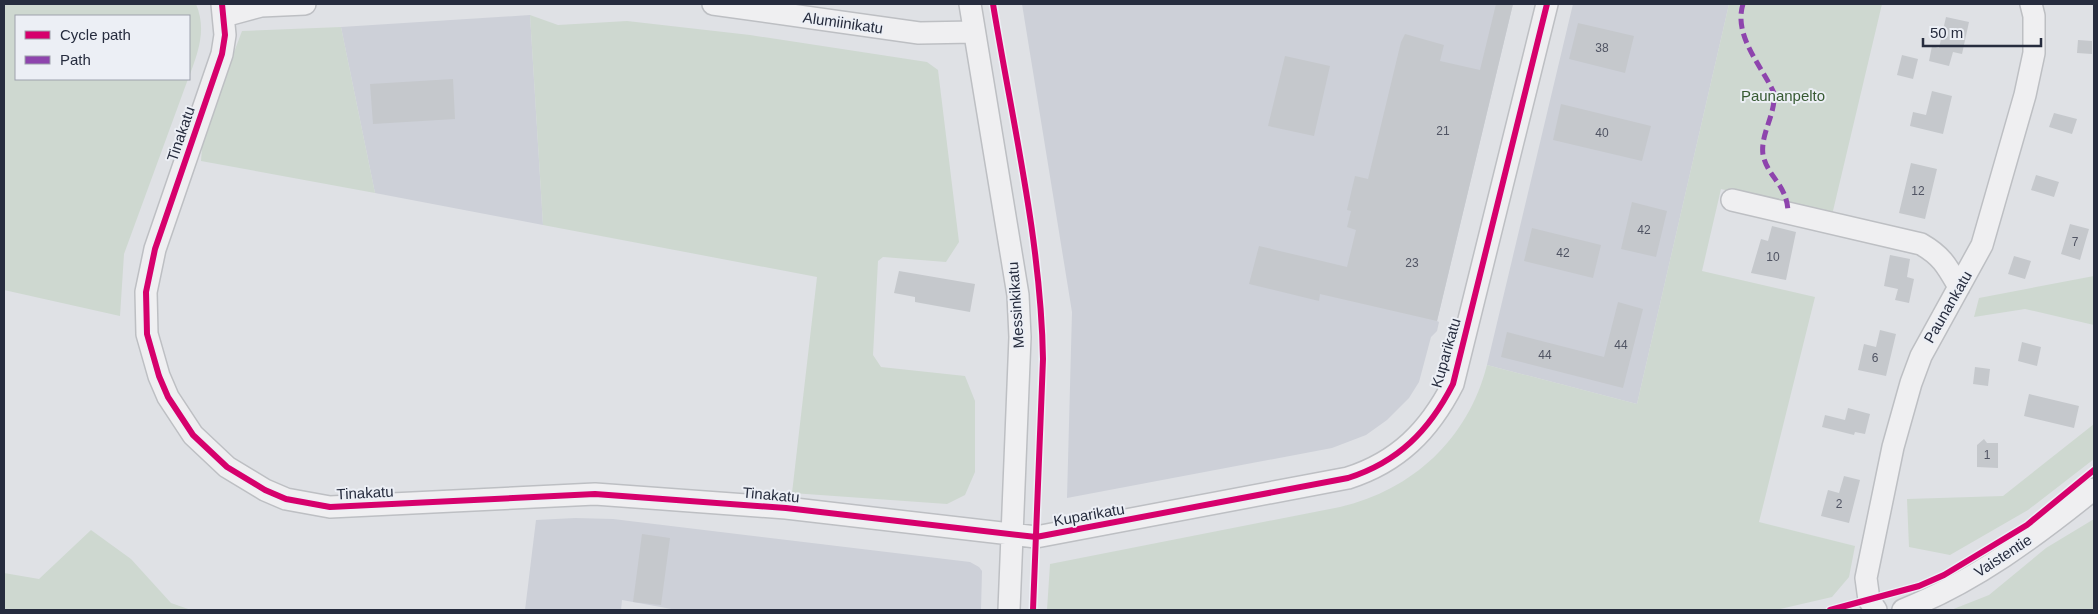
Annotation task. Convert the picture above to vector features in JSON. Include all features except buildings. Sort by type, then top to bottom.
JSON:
[{"type":"street","points":[[223,10],[306,4]]},
{"type":"street","name":"Alumiinikatu","points":[[713,4],[768,14],[919,33],[974,32]]},
{"type":"street","name":"Messinkikatu","points":[[970,4],[1018,295],[1020,337],[1009,610]]},
{"type":"street","name":"Kuparikatu","points":[[1012,535],[1036,537],[1325,484],[1372,471],[1411,443],[1431,421],[1452,384],[1547,4]]},
{"type":"street","name":"Paunankatu","points":[[1876,610],[1869,600],[1866,578],[1892,447],[1921,356],[1982,245],[2028,86],[2035,40],[2031,4]]},
{"type":"street","name":"Tinakatu","points":[[223,10],[222,54],[155,249],[146,292],[146,313],[153,355],[168,397],[193,435],[227,467],[265,490],[286,499],[330,507],[596,494],[786,508],[1012,535]]},
{"type":"street","points":[[1732,200],[1921,244],[1936,252],[1944,261],[1958,287]]},
{"type":"street","name":"Vaistentie","points":[[1903,610],[1949,589],[1989,566],[2028,541],[2094,489]]},
{"type":"shaded area","points":[[1022,4],[1513,4],[1437,321],[1439,322],[1437,331],[1431,337],[1419,382],[1409,398],[1387,420],[1366,435],[1332,448],[1067,498],[1072,312]]},
{"type":"shaded area","points":[[1573,4],[1729,4],[1637,404],[1487,365]]},
{"type":"shaded area","points":[[530,15],[543,225],[375,193],[341,27]]},
{"type":"shaded area","points":[[613,519],[970,562],[982,571],[981,610],[677,610],[622,600],[621,610],[525,610],[536,520]]},
{"type":"green space","points":[[4,4],[196,4],[201,23],[201,32],[198,50],[190,74],[190,15],[15,15],[15,80],[188,80],[124,254],[120,316],[4,290]]},
{"type":"green space","name":"Paunanpelto","points":[[1729,4],[1882,4],[1832,215],[1721,189],[1702,271],[1815,297],[1759,522],[1855,546],[1849,577],[1832,597],[1776,610],[1047,610],[1050,564],[1340,507],[1366,499],[1391,488],[1414,474],[1434,457],[1451,438],[1466,416],[1478,392],[1487,365],[1637,404]]},
{"type":"green space","points":[[530,15],[558,25],[627,21],[750,35],[927,62],[938,70],[959,242],[946,262],[883,257],[878,261],[873,355],[881,367],[965,376],[975,401],[975,472],[965,495],[947,504],[792,493],[817,277],[543,225]]},
{"type":"green space","points":[[341,27],[375,193],[201,161],[203,134],[242,31]]},
{"type":"green space","points":[[2094,276],[2094,325],[2025,309],[1974,317],[1979,298]]},
{"type":"green space","points":[[2094,424],[2094,459],[2028,510],[1950,555],[1909,547],[1907,499],[2003,496]]},
{"type":"green space","points":[[2094,519],[2094,610],[1951,610],[1989,595],[2046,548]]},
{"type":"green space","points":[[91,530],[131,559],[171,603],[191,610],[4,610],[4,573],[39,579]]},
{"type":"marked path","points":[[1743,4],[1741,16],[1745,39],[1774,93],[1773,109],[1764,139],[1763,155],[1765,163],[1781,188],[1787,202],[1788,212]]},
{"type":"cycle path","points":[[222,4],[225,35],[222,54],[155,249],[146,292],[147,334],[159,376],[168,397],[193,435],[227,467],[265,490],[286,499],[330,507],[595,494],[786,508],[1036,537],[1348,478],[1382,463],[1410,443],[1434,416],[1453,384],[1547,4]]},
{"type":"cycle path","points":[[993,4],[1031,225],[1041,315],[1043,359],[1033,610]]},
{"type":"cycle path","points":[[1830,610],[1919,586],[1944,575],[2027,525],[2094,470]]}]
